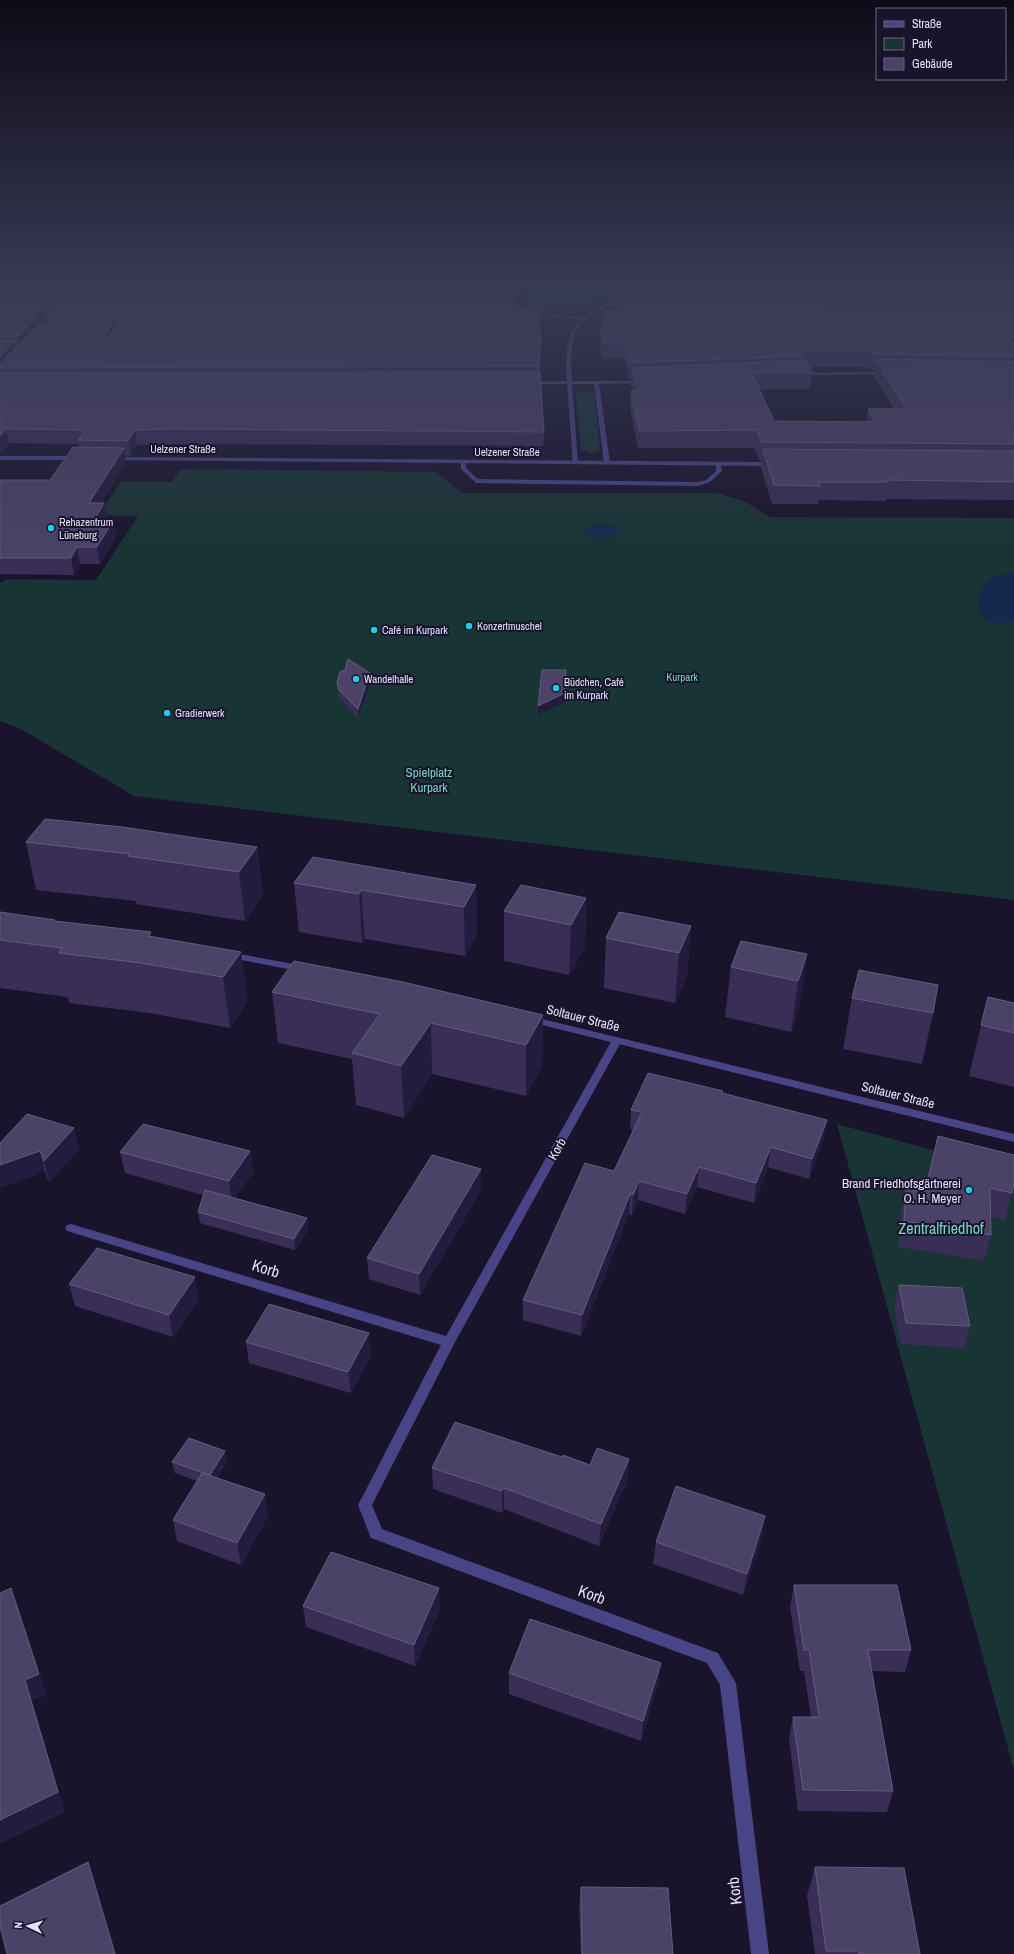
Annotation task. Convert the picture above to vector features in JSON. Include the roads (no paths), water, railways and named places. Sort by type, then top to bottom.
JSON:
[{"type":"street","points":[[570,378],[575,462]]},
{"type":"street","points":[[523,382],[652,382]]},
{"type":"street","points":[[596,382],[606,463]]},
{"type":"street","points":[[0,458],[88,458]]},
{"type":"street","name":"Uelzener Straße","points":[[104,459],[781,464]]},
{"type":"street","points":[[463,462],[464,469],[476,482],[677,485],[698,484],[708,481],[719,471],[718,464]]},
{"type":"street","points":[[221,953],[312,970]]},
{"type":"street","name":"Soltauer Straße","points":[[517,1016],[1014,1138]]},
{"type":"street","name":"Korb","points":[[617,1040],[449,1342],[365,1505],[376,1533],[712,1658],[728,1683],[760,1954]]},
{"type":"street","name":"Korb","points":[[72,1228],[449,1342]]},
{"type":"water","points":[[604,524],[614,526],[618,532],[606,537],[596,537],[584,532],[588,526]]},
{"type":"water","points":[[1014,572],[1014,622],[998,623],[989,621],[980,612],[978,607],[979,595],[982,589],[990,579],[1002,574]]},
{"type":"place","name":"Rehazentrum Lüneburg","points":[[51,528]]},
{"type":"place","name":"Konzertmuschel","points":[[469,626]]},
{"type":"place","name":"Café im Kurpark","points":[[374,630]]},
{"type":"place","name":"Wandelhalle","points":[[356,679]]},
{"type":"place","name":"Büdchen, Café im Kurpark","points":[[556,688]]},
{"type":"place","name":"Gradierwerk","points":[[167,713]]},
{"type":"place","name":"Brand Friedhofsgärtnerei O. H. Meyer","points":[[969,1190]]},
{"type":"park label","name":"Kurpark","points":[[682,677]]},
{"type":"park label","name":"Spielplatz Kurpark","points":[[429,780]]},
{"type":"park label","name":"Zentralfriedhof","points":[[941,1228]]}]
